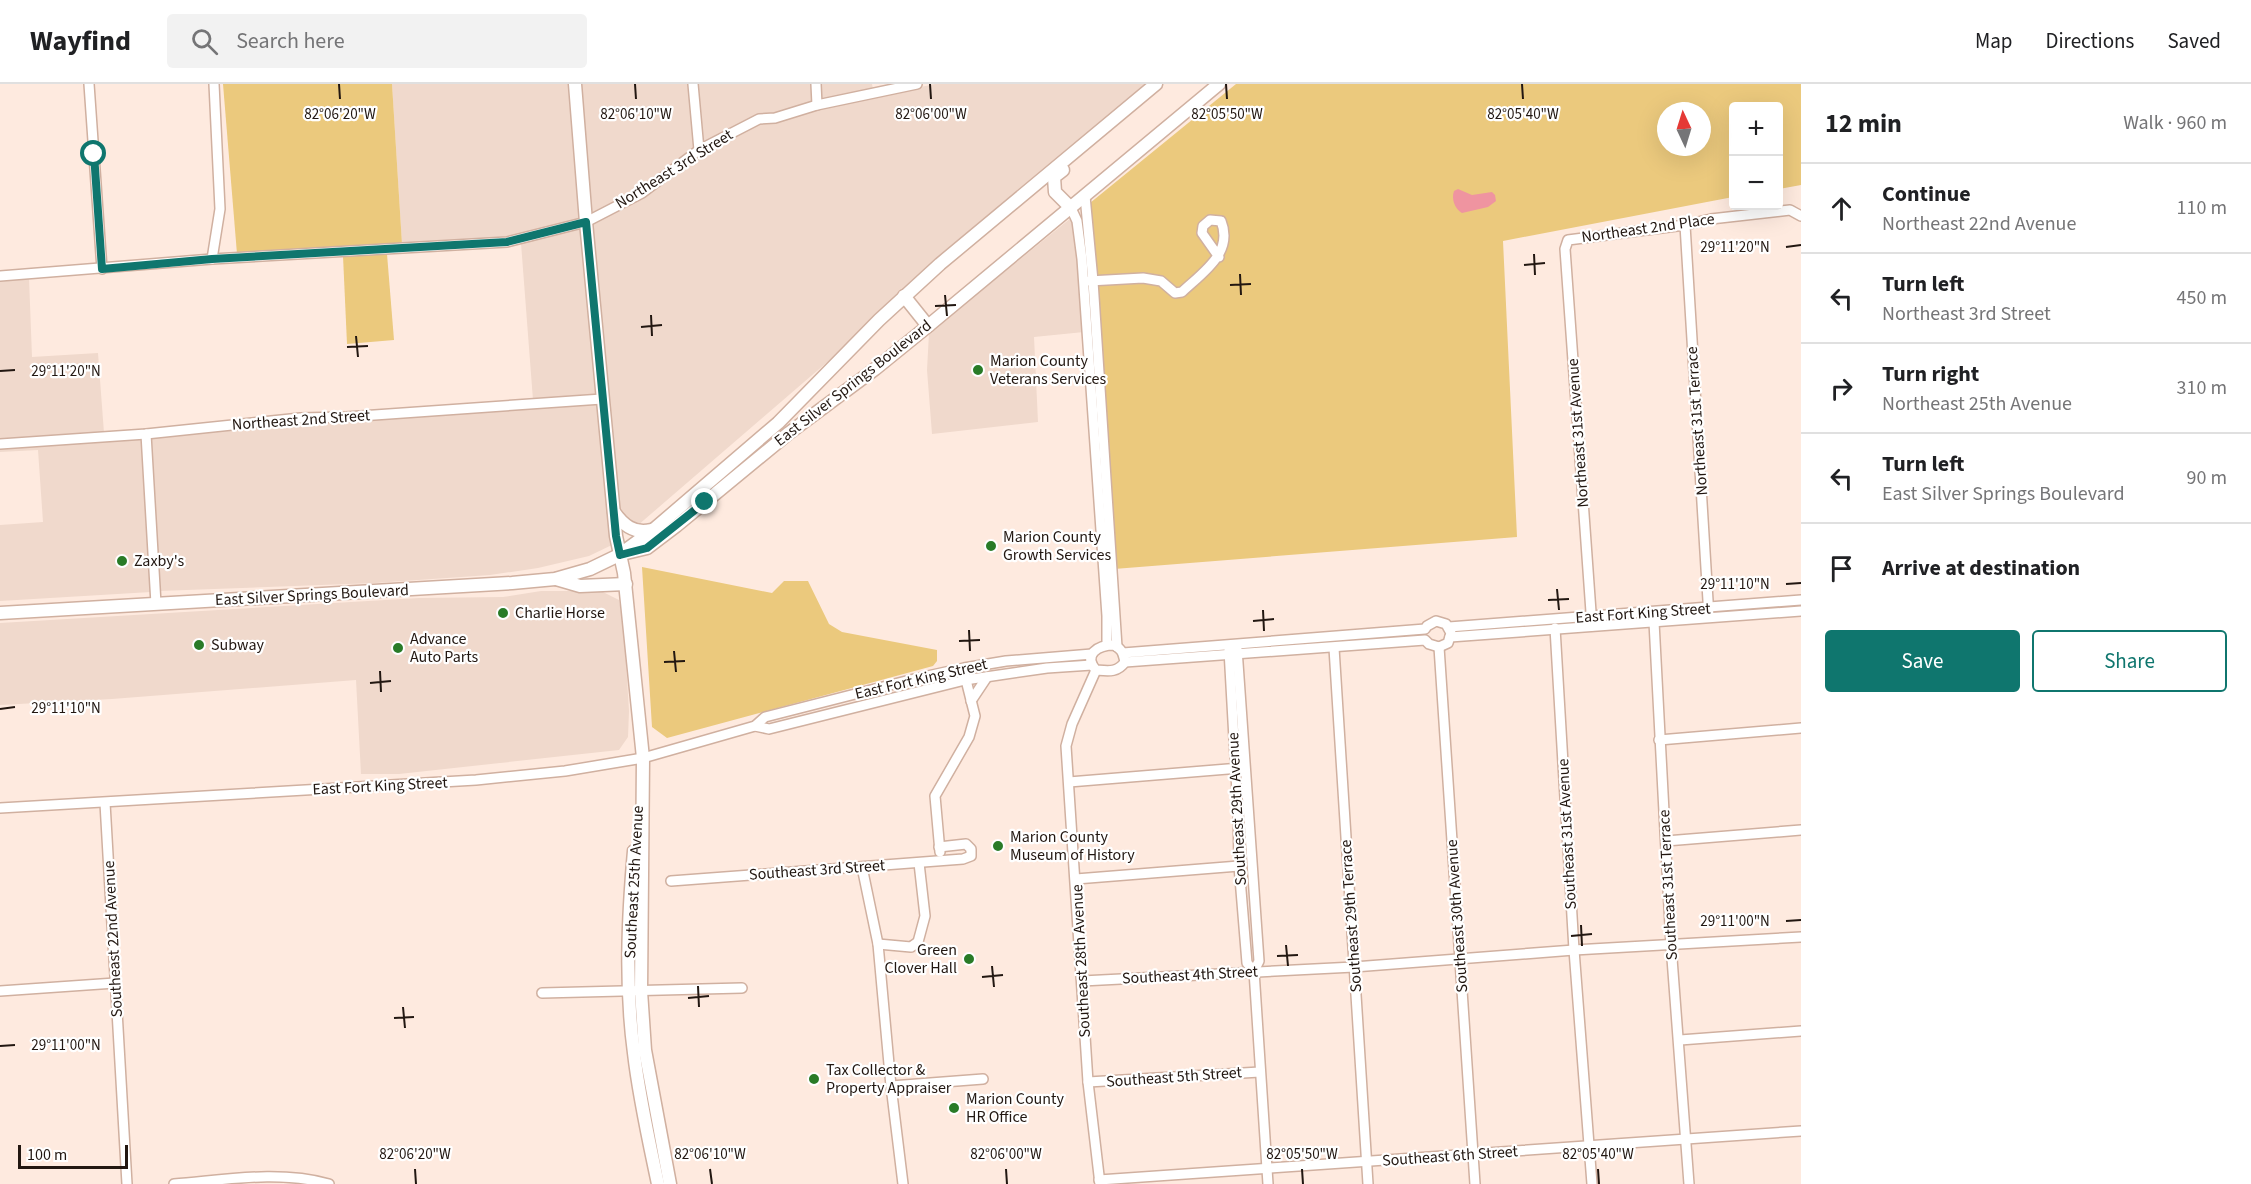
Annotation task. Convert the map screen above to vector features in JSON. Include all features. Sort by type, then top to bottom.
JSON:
[{"type":"main road","name":"Southeast 25th Avenue","points":[[575,84],[613,511],[626,584],[643,758],[633,1052],[658,1184]]},
{"type":"main road","name":"East Silver Springs Boulevard","points":[[620,555],[653,530],[778,423],[904,296],[1156,84]]},
{"type":"main road","name":"East Silver Springs Boulevard","points":[[0,613],[555,579],[590,569],[620,555],[647,548],[789,433],[875,369],[1219,84]]},
{"type":"main road","points":[[1071,208],[1055,192],[1054,177],[1118,122],[1126,110]]},
{"type":"main road","points":[[904,296],[928,326]]},
{"type":"main road","points":[[613,511],[625,526],[635,531],[653,530]]},
{"type":"main road","points":[[555,579],[580,586],[626,584]]},
{"type":"main road","name":"Southeast 25th Avenue","points":[[635,992],[670,1184]]},
{"type":"street","points":[[88,84],[102,269]]},
{"type":"street","points":[[212,259],[219,209],[214,84]]},
{"type":"street","points":[[693,84],[699,150]]},
{"type":"street","points":[[816,84],[817,105]]},
{"type":"street","name":"Northeast 3rd Street","points":[[0,276],[212,259],[507,242],[586,222],[642,193],[699,150],[759,119],[775,118],[817,105],[915,84]]},
{"type":"street","points":[[1085,196],[1089,281],[1118,652],[1121,668],[1112,672],[1094,668],[1092,654],[1099,647],[1118,652],[1233,655],[1425,640]]},
{"type":"street","points":[[1071,208],[1077,221],[1089,281]]},
{"type":"street","name":"Northeast 2nd Place","points":[[1568,240],[1790,210],[1800,215]]},
{"type":"street","name":"Northeast 31st Terrace","points":[[1685,225],[1709,612]]},
{"type":"street","name":"Northeast 31st Avenue","points":[[1568,240],[1565,249],[1591,622]]},
{"type":"street","points":[[1089,281],[1143,278],[1161,281],[1175,293],[1182,292],[1219,257]]},
{"type":"street","name":"Northeast 2nd Street","points":[[0,444],[146,434],[300,418],[346,417],[602,399]]},
{"type":"street","points":[[146,434],[156,604]]},
{"type":"street","name":"East Fort King Street","points":[[1450,637],[1709,612],[1801,600]]},
{"type":"street","name":"East Fort King Street","points":[[1118,652],[1425,629],[1436,621],[1449,627],[1654,622],[1709,612],[1801,611]]},
{"type":"street","name":"Southeast 31st Terrace","points":[[1654,622],[1671,945],[1680,1040],[1689,1184]]},
{"type":"street","points":[[1425,629],[1425,640],[1438,647],[1448,643],[1449,627]]},
{"type":"street","name":"Southeast 31st Avenue","points":[[1555,628],[1574,950],[1592,1184]]},
{"type":"street","name":"Southeast 29th Avenue","points":[[1233,644],[1241,768],[1259,962],[1254,972],[1268,1184]]},
{"type":"street","name":"Southeast 30th Avenue","points":[[1438,647],[1475,1184]]},
{"type":"street","name":"Southeast 29th Terrace","points":[[1334,648],[1368,1184]]},
{"type":"street","name":"East Fort King Street","points":[[0,808],[476,780],[565,771],[643,758],[755,726],[765,717],[914,679],[1006,661],[1092,654]]},
{"type":"street","points":[[1078,667],[1088,679],[1088,688]]},
{"type":"street","points":[[940,861],[935,796],[969,737],[975,716],[964,668]]},
{"type":"street","name":"East Fort King Street","points":[[755,726],[769,729],[965,680],[1047,668],[1094,668]]},
{"type":"street","name":"Southeast 28th Avenue","points":[[1094,668],[1066,746],[1088,1082],[1099,1182]]},
{"type":"street","points":[[971,701],[987,677]]},
{"type":"street","points":[[941,685],[966,692],[971,701]]},
{"type":"street","points":[[1659,740],[1801,728]]},
{"type":"street","points":[[1069,782],[1241,768]]},
{"type":"street","name":"Southeast 29th Avenue","points":[[1241,768],[1239,866],[1247,963],[1254,972]]},
{"type":"street","name":"Southeast 22nd Avenue","points":[[105,802],[127,1184]]},
{"type":"street","points":[[1666,841],[1801,830]]},
{"type":"street","name":"Southeast 3rd Street","points":[[671,881],[920,863],[963,859],[970,856],[971,849],[966,844],[939,847]]},
{"type":"street","points":[[878,944],[911,947],[918,942],[923,931],[925,916],[920,863]]},
{"type":"street","points":[[1076,879],[1239,866]]},
{"type":"street","points":[[862,867],[878,944],[903,1184]]},
{"type":"street","name":"Southeast 4th Street","points":[[1082,981],[1354,967],[1574,950],[1801,937]]},
{"type":"street","points":[[0,991],[116,984]]},
{"type":"street","points":[[542,993],[742,988]]},
{"type":"street","points":[[1680,1040],[1801,1031]]},
{"type":"street","name":"Southeast 5th Street","points":[[1088,1082],[1260,1071]]},
{"type":"street","points":[[891,1086],[983,1078]]},
{"type":"street","name":"Southeast 6th Street","points":[[1099,1182],[1801,1131]]},
{"type":"street","points":[[174,1184],[283,1176],[307,1178],[329,1184]]},
{"type":"shaded area","points":[[223,84],[392,84],[402,244],[237,254]]},
{"type":"shaded area","points":[[392,84],[571,84],[582,219],[506,238],[402,244]]},
{"type":"shaded area","points":[[579,84],[690,84],[695,148],[640,189],[589,216]]},
{"type":"shaded area","points":[[697,84],[812,84],[813,102],[774,113],[757,115],[702,143]]},
{"type":"shaded area","points":[[820,84],[872,84],[873,89],[821,100]]},
{"type":"shaded area","points":[[935,84],[1150,84],[637,526],[627,522],[617,509],[590,225],[703,152],[760,123],[776,122],[818,109]]},
{"type":"shaded area","points":[[1236,84],[1801,84],[1801,185],[1783,188],[1783,102],[1729,102],[1729,198],[1503,241],[1517,537],[1114,569],[1090,203]]},
{"type":"shaded area","points":[[1458,189],[1472,195],[1492,192],[1496,201],[1488,207],[1462,213],[1457,209],[1453,200],[1454,191]]},
{"type":"shaded area","points":[[1071,218],[1079,260],[1084,332],[1034,337],[1038,422],[932,434],[927,370],[929,333]]},
{"type":"shaded area","points":[[583,227],[598,395],[533,400],[521,243]]},
{"type":"shaded area","points":[[387,254],[394,340],[347,344],[343,256]]},
{"type":"shaded area","points":[[29,278],[32,357],[98,353],[104,433],[0,440],[0,280]]},
{"type":"shaded area","points":[[599,404],[614,544],[589,556],[538,568],[490,575],[375,583],[159,591],[150,438],[301,422]]},
{"type":"shaded area","points":[[142,439],[151,592],[0,601],[0,525],[43,522],[38,450],[0,452],[0,448]]},
{"type":"shaded area","points":[[642,567],[772,593],[784,581],[808,581],[829,624],[842,632],[937,650],[937,661],[933,666],[667,738],[652,727]]},
{"type":"shaded area","points":[[541,591],[601,591],[619,600],[624,629],[629,711],[628,737],[619,750],[399,774],[361,774],[356,680],[112,699],[0,705],[0,623],[419,598],[503,597]]},
{"type":"place","name":"Marion County Veterans Services","points":[[978,370]]},
{"type":"place","name":"Marion County Growth Services","points":[[991,546]]},
{"type":"place","name":"Zaxby's","points":[[122,561]]},
{"type":"place","name":"Charlie Horse","points":[[503,613]]},
{"type":"place","name":"Subway","points":[[199,645]]},
{"type":"place","name":"Advance Auto Parts","points":[[398,648]]},
{"type":"place","name":"Marion County Museum of History","points":[[998,846]]},
{"type":"place","name":"Green Clover Hall","points":[[969,959]]},
{"type":"place","name":"Tax Collector & Property Appraiser","points":[[814,1079]]},
{"type":"place","name":"Marion County HR Office","points":[[954,1108]]},
{"type":"route","points":[[94,154],[102,269],[212,259],[507,242],[586,222],[616,536],[620,555],[647,548],[705,502]]}]
